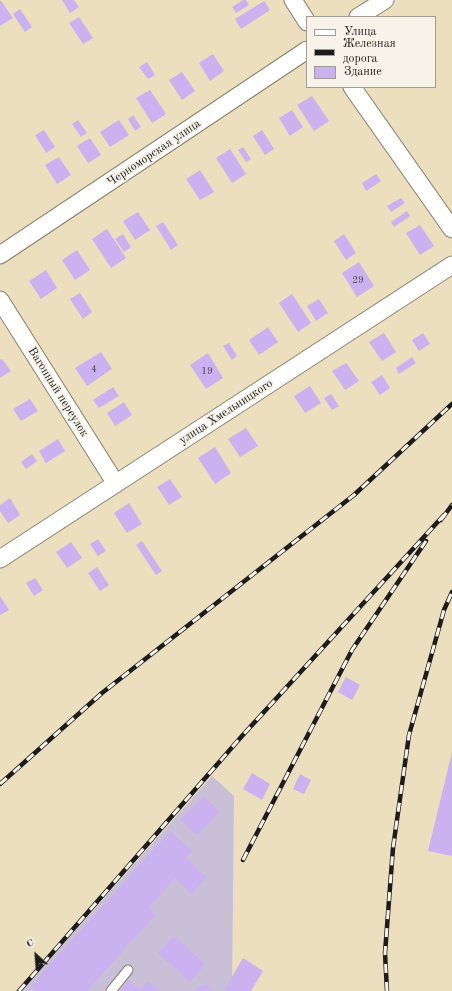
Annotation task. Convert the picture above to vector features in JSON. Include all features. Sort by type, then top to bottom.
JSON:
[{"type":"street","points":[[293,0],[306,20]]},
{"type":"street","points":[[360,16],[385,0]]},
{"type":"street","name":"Черноморская улица","points":[[0,255],[306,51]]},
{"type":"street","points":[[353,88],[452,229]]},
{"type":"street","name":"улица Хмельницкого","points":[[0,560],[452,265]]},
{"type":"street","name":"Вагонный переулок","points":[[0,300],[116,484]]},
{"type":"lane","points":[[111,991],[128,970]]},
{"type":"shaded area","points":[[212,776],[234,796],[232,991],[22,991]]},
{"type":"building","points":[[62,0],[74,0],[79,7],[70,13]]},
{"type":"building","points":[[243,0],[246,0],[249,5],[236,13],[232,7]]},
{"type":"building","points":[[0,1],[13,18],[0,26]]},
{"type":"building","points":[[264,1],[270,10],[241,29],[235,19]]},
{"type":"building","points":[[20,9],[32,27],[25,32],[13,14]]},
{"type":"building","points":[[79,17],[93,38],[83,44],[69,23]]},
{"type":"building","points":[[213,54],[224,71],[210,81],[199,63]]},
{"type":"building","points":[[147,62],[155,75],[148,79],[139,67]]},
{"type":"building","points":[[182,72],[195,91],[182,100],[169,80]]},
{"type":"building","points":[[150,90],[166,114],[152,123],[136,98]]},
{"type":"building","points":[[312,96],[329,121],[314,131],[297,105]]},
{"type":"building","points":[[292,110],[303,127],[290,136],[279,118]]},
{"type":"building","points":[[133,115],[141,127],[135,131],[128,119]]},
{"type":"building","points":[[78,120],[87,133],[81,137],[72,124]]},
{"type":"building","points":[[119,120],[129,135],[110,147],[100,132]]},
{"type":"building","points":[[44,130],[55,147],[46,153],[35,135]]},
{"type":"building","points":[[262,130],[274,149],[265,155],[253,136]]},
{"type":"building","points":[[90,138],[101,155],[88,163],[77,146]]},
{"type":"building","points":[[243,147],[251,159],[246,162],[238,150]]},
{"type":"building","points":[[230,149],[246,174],[232,183],[216,158]]},
{"type":"building","points":[[59,157],[71,175],[57,184],[45,165]]},
{"type":"building","points":[[200,170],[214,192],[200,200],[186,179]]},
{"type":"building","points":[[376,174],[381,181],[366,191],[362,183]]},
{"type":"building","points":[[401,198],[405,203],[391,212],[387,206]]},
{"type":"building","points":[[407,211],[410,216],[394,227],[391,222]]},
{"type":"building","points":[[138,212],[150,230],[135,240],[123,221]]},
{"type":"building","points":[[163,222],[178,245],[171,250],[156,226]]},
{"type":"building","points":[[420,225],[434,246],[420,255],[406,233]]},
{"type":"building","points":[[107,229],[126,258],[111,268],[92,239]]},
{"type":"building","points":[[123,234],[131,247],[124,252],[115,239]]},
{"type":"building","points":[[344,234],[356,253],[346,260],[334,241]]},
{"type":"building","points":[[77,250],[90,270],[75,280],[62,260]]},
{"type":"building","points":[[359,262],[374,286],[357,297],[342,273]]},
{"type":"building","points":[[46,270],[57,288],[41,299],[29,281]]},
{"type":"building","points":[[80,293],[92,312],[83,319],[70,299]]},
{"type":"building","points":[[292,294],[311,323],[298,332],[279,303]]},
{"type":"building","points":[[319,299],[328,313],[316,321],[307,306]]},
{"type":"building","points":[[268,327],[278,342],[259,355],[249,340]]},
{"type":"building","points":[[384,333],[396,352],[382,361],[369,342]]},
{"type":"building","points":[[423,333],[430,344],[419,351],[412,340]]},
{"type":"building","points":[[229,343],[237,356],[232,360],[223,346]]},
{"type":"building","points":[[101,352],[112,369],[87,386],[75,368]]},
{"type":"building","points":[[208,353],[223,378],[206,389],[190,365]]},
{"type":"building","points":[[412,357],[416,363],[399,374],[396,368]]},
{"type":"building","points":[[2,359],[11,371],[0,378],[0,360]]},
{"type":"building","points":[[346,363],[359,381],[345,390],[332,371]]},
{"type":"building","points":[[382,375],[390,388],[380,395],[371,382]]},
{"type":"building","points":[[310,386],[321,403],[305,413],[294,396]]},
{"type":"building","points":[[113,387],[119,396],[99,408],[93,400]]},
{"type":"building","points":[[331,394],[339,406],[332,410],[324,398]]},
{"type":"building","points":[[30,399],[38,411],[21,421],[13,409]]},
{"type":"building","points":[[124,402],[132,415],[115,426],[107,413]]},
{"type":"building","points":[[246,428],[258,446],[240,457],[228,439]]},
{"type":"building","points":[[58,439],[65,451],[46,463],[39,451]]},
{"type":"building","points":[[215,447],[231,473],[215,484],[198,458]]},
{"type":"building","points":[[32,454],[37,461],[26,469],[21,462]]},
{"type":"building","points":[[170,479],[182,497],[169,505],[157,487]]},
{"type":"building","points":[[10,498],[20,515],[8,523],[0,511],[0,505]]},
{"type":"building","points":[[129,503],[142,524],[127,533],[114,513]]},
{"type":"building","points":[[98,539],[106,551],[98,556],[90,544]]},
{"type":"building","points":[[142,541],[162,571],[156,575],[136,545]]},
{"type":"building","points":[[71,542],[82,558],[67,568],[56,552]]},
{"type":"building","points":[[97,567],[109,585],[100,591],[88,573]]},
{"type":"building","points":[[35,578],[43,590],[34,596],[26,583]]},
{"type":"building","points":[[0,596],[9,610],[0,615]]},
{"type":"building","points":[[346,677],[360,685],[352,700],[338,692]]},
{"type":"building","points":[[452,752],[452,856],[428,851]]},
{"type":"building","points":[[252,773],[270,784],[262,800],[243,789]]},
{"type":"building","points":[[300,774],[311,780],[304,794],[293,789]]},
{"type":"building","points":[[203,796],[220,811],[197,835],[180,820]]},
{"type":"building","points":[[170,831],[192,851],[186,858],[207,877],[192,894],[175,878],[148,908],[156,914],[87,991],[36,991],[31,986]]},
{"type":"building","points":[[174,936],[205,964],[190,982],[158,953]]},
{"type":"building","points":[[243,958],[263,971],[251,991],[224,990]]},
{"type":"building","points":[[129,980],[140,990],[148,981],[160,991],[119,991]]},
{"type":"building","points":[[208,983],[211,991],[196,991],[195,989]]},
{"type":"railway","points":[[0,784],[102,693],[354,495],[452,404]]},
{"type":"railway","points":[[441,520],[452,505]]},
{"type":"railway","points":[[19,991],[242,736],[444,515]]},
{"type":"railway","points":[[243,860],[352,650],[426,541]]},
{"type":"railway","points":[[387,991],[385,953],[393,848],[409,735],[444,610],[452,592]]}]
